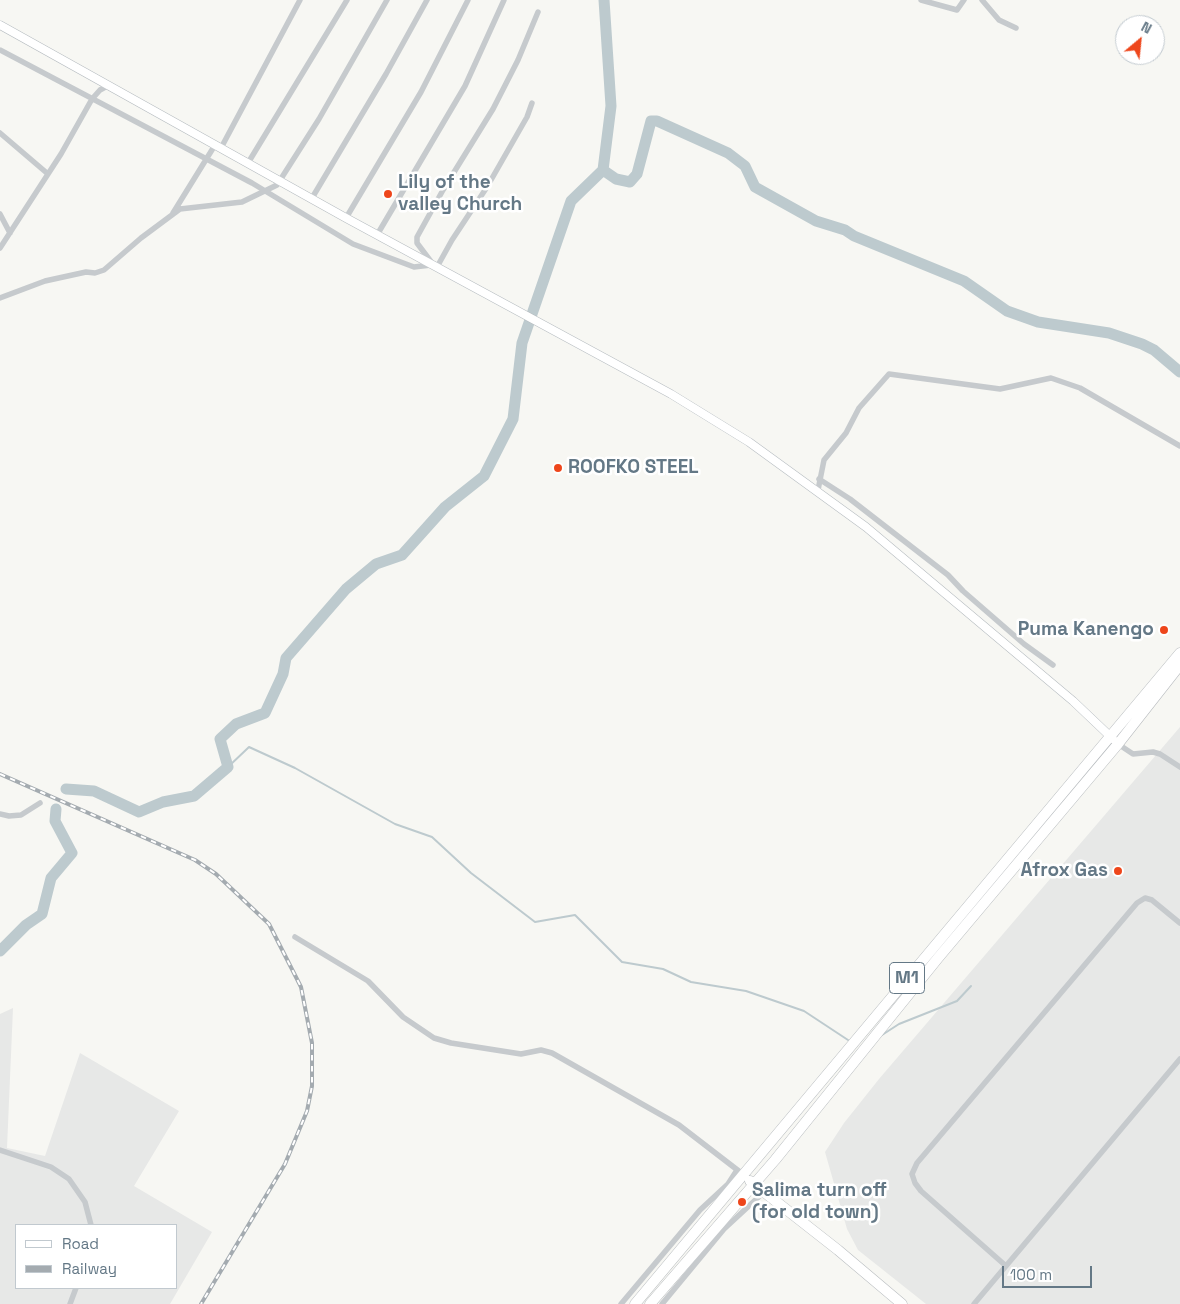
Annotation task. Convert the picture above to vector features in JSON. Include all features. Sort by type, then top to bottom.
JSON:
[{"type":"highway","name":"M1","points":[[650,1304],[754,1184],[926,973],[1115,740],[1180,653]]},
{"type":"highway","name":"M1","points":[[635,1304],[741,1173],[898,988],[1180,665]]},
{"type":"highway","points":[[741,1173],[832,1245],[902,1304]]},
{"type":"main road","points":[[0,25],[346,218],[679,399],[749,442],[818,490],[913,565],[1073,701],[1115,740]]},
{"type":"street","points":[[172,214],[206,159],[218,146],[300,0]]},
{"type":"street","points":[[248,163],[347,0]]},
{"type":"street","points":[[0,298],[36,284],[86,272],[95,273],[104,270],[172,214],[188,207],[242,202],[265,191],[280,180],[321,115],[387,0]]},
{"type":"street","points":[[312,198],[386,74],[427,0]]},
{"type":"street","points":[[346,218],[421,92],[468,0]]},
{"type":"street","points":[[377,234],[465,86],[504,0]]},
{"type":"street","points":[[921,0],[957,10],[964,0]]},
{"type":"street","points":[[982,0],[999,20],[1016,28]]},
{"type":"street","points":[[435,266],[417,243],[418,237],[452,176],[493,109],[518,60],[538,12]]},
{"type":"street","points":[[0,50],[265,191],[353,244],[414,267],[435,266]]},
{"type":"street","points":[[0,248],[48,174],[92,99],[100,90],[109,85]]},
{"type":"street","points":[[435,266],[485,190],[527,117],[532,103]]},
{"type":"street","points":[[0,133],[48,174]]},
{"type":"street","points":[[0,214],[10,233]]},
{"type":"street","points":[[818,490],[822,466],[828,455],[846,433],[859,408],[889,374],[1000,389],[1051,378],[1080,388],[1180,446]]},
{"type":"street","points":[[819,479],[850,498],[948,575],[963,591],[1024,644],[1053,665]]},
{"type":"street","points":[[1115,740],[1132,754],[1153,752],[1160,754],[1180,767]]},
{"type":"street","points":[[0,814],[9,816],[22,815],[40,804]]},
{"type":"street","points":[[1006,1266],[915,1183],[912,1174],[917,1163],[1137,903],[1145,898],[1152,900],[1180,923]]},
{"type":"street","points":[[295,938],[368,981],[403,1017],[434,1038],[451,1043],[521,1054],[541,1050],[552,1053],[679,1125],[741,1173],[700,1210],[621,1304]]},
{"type":"street","points":[[974,1304],[1180,1058]]},
{"type":"street","points":[[0,1150],[51,1168],[69,1179],[85,1202],[91,1224]]},
{"type":"street","points":[[662,1304],[724,1229],[764,1192]]},
{"type":"street","points":[[70,1304],[76,1289]]},
{"type":"shaded area","points":[[1180,727],[1180,1304],[926,1304],[858,1250],[847,1229],[825,1152],[844,1123],[879,1079]]},
{"type":"shaded area","points":[[13,1008],[7,1148],[45,1156],[80,1053],[179,1111],[134,1186],[212,1232],[170,1304],[0,1304],[0,1014]]},
{"type":"waterway","points":[[66,789],[94,791],[139,812],[163,802],[194,796],[228,767],[220,739],[236,724],[265,713],[283,674],[286,658],[346,589],[376,564],[402,555],[445,507],[484,476],[513,419],[522,343],[571,201],[603,170],[611,106],[604,0]]},
{"type":"waterway","points":[[603,170],[616,179],[630,182],[637,174],[651,121],[657,121],[728,153],[745,166],[755,187],[816,221],[845,230],[854,236],[964,281],[1007,311],[1038,322],[1109,333],[1142,344],[1154,350],[1180,372]]},
{"type":"waterway","points":[[228,767],[249,747],[295,768],[395,824],[432,837],[471,873],[535,922],[575,915],[622,962],[663,969],[691,982],[746,991],[804,1011],[848,1040]]},
{"type":"waterway","points":[[0,951],[26,925],[42,914],[51,878],[72,853],[55,821],[56,809]]},
{"type":"waterway","points":[[882,1035],[899,1024],[957,1001],[971,986]]},
{"type":"railway","points":[[0,774],[195,860],[216,874],[269,924],[301,987],[312,1043],[312,1086],[307,1111],[285,1164],[201,1304]]},
{"type":"place","name":"Lily of the valley Church","points":[[388,194]]},
{"type":"place","name":"ROOFKO STEEL","points":[[558,468]]},
{"type":"place","name":"Puma Kanengo","points":[[1164,630]]},
{"type":"place","name":"Afrox Gas","points":[[1118,871]]},
{"type":"place","name":"Salima turn off (for old town)","points":[[742,1202]]}]
